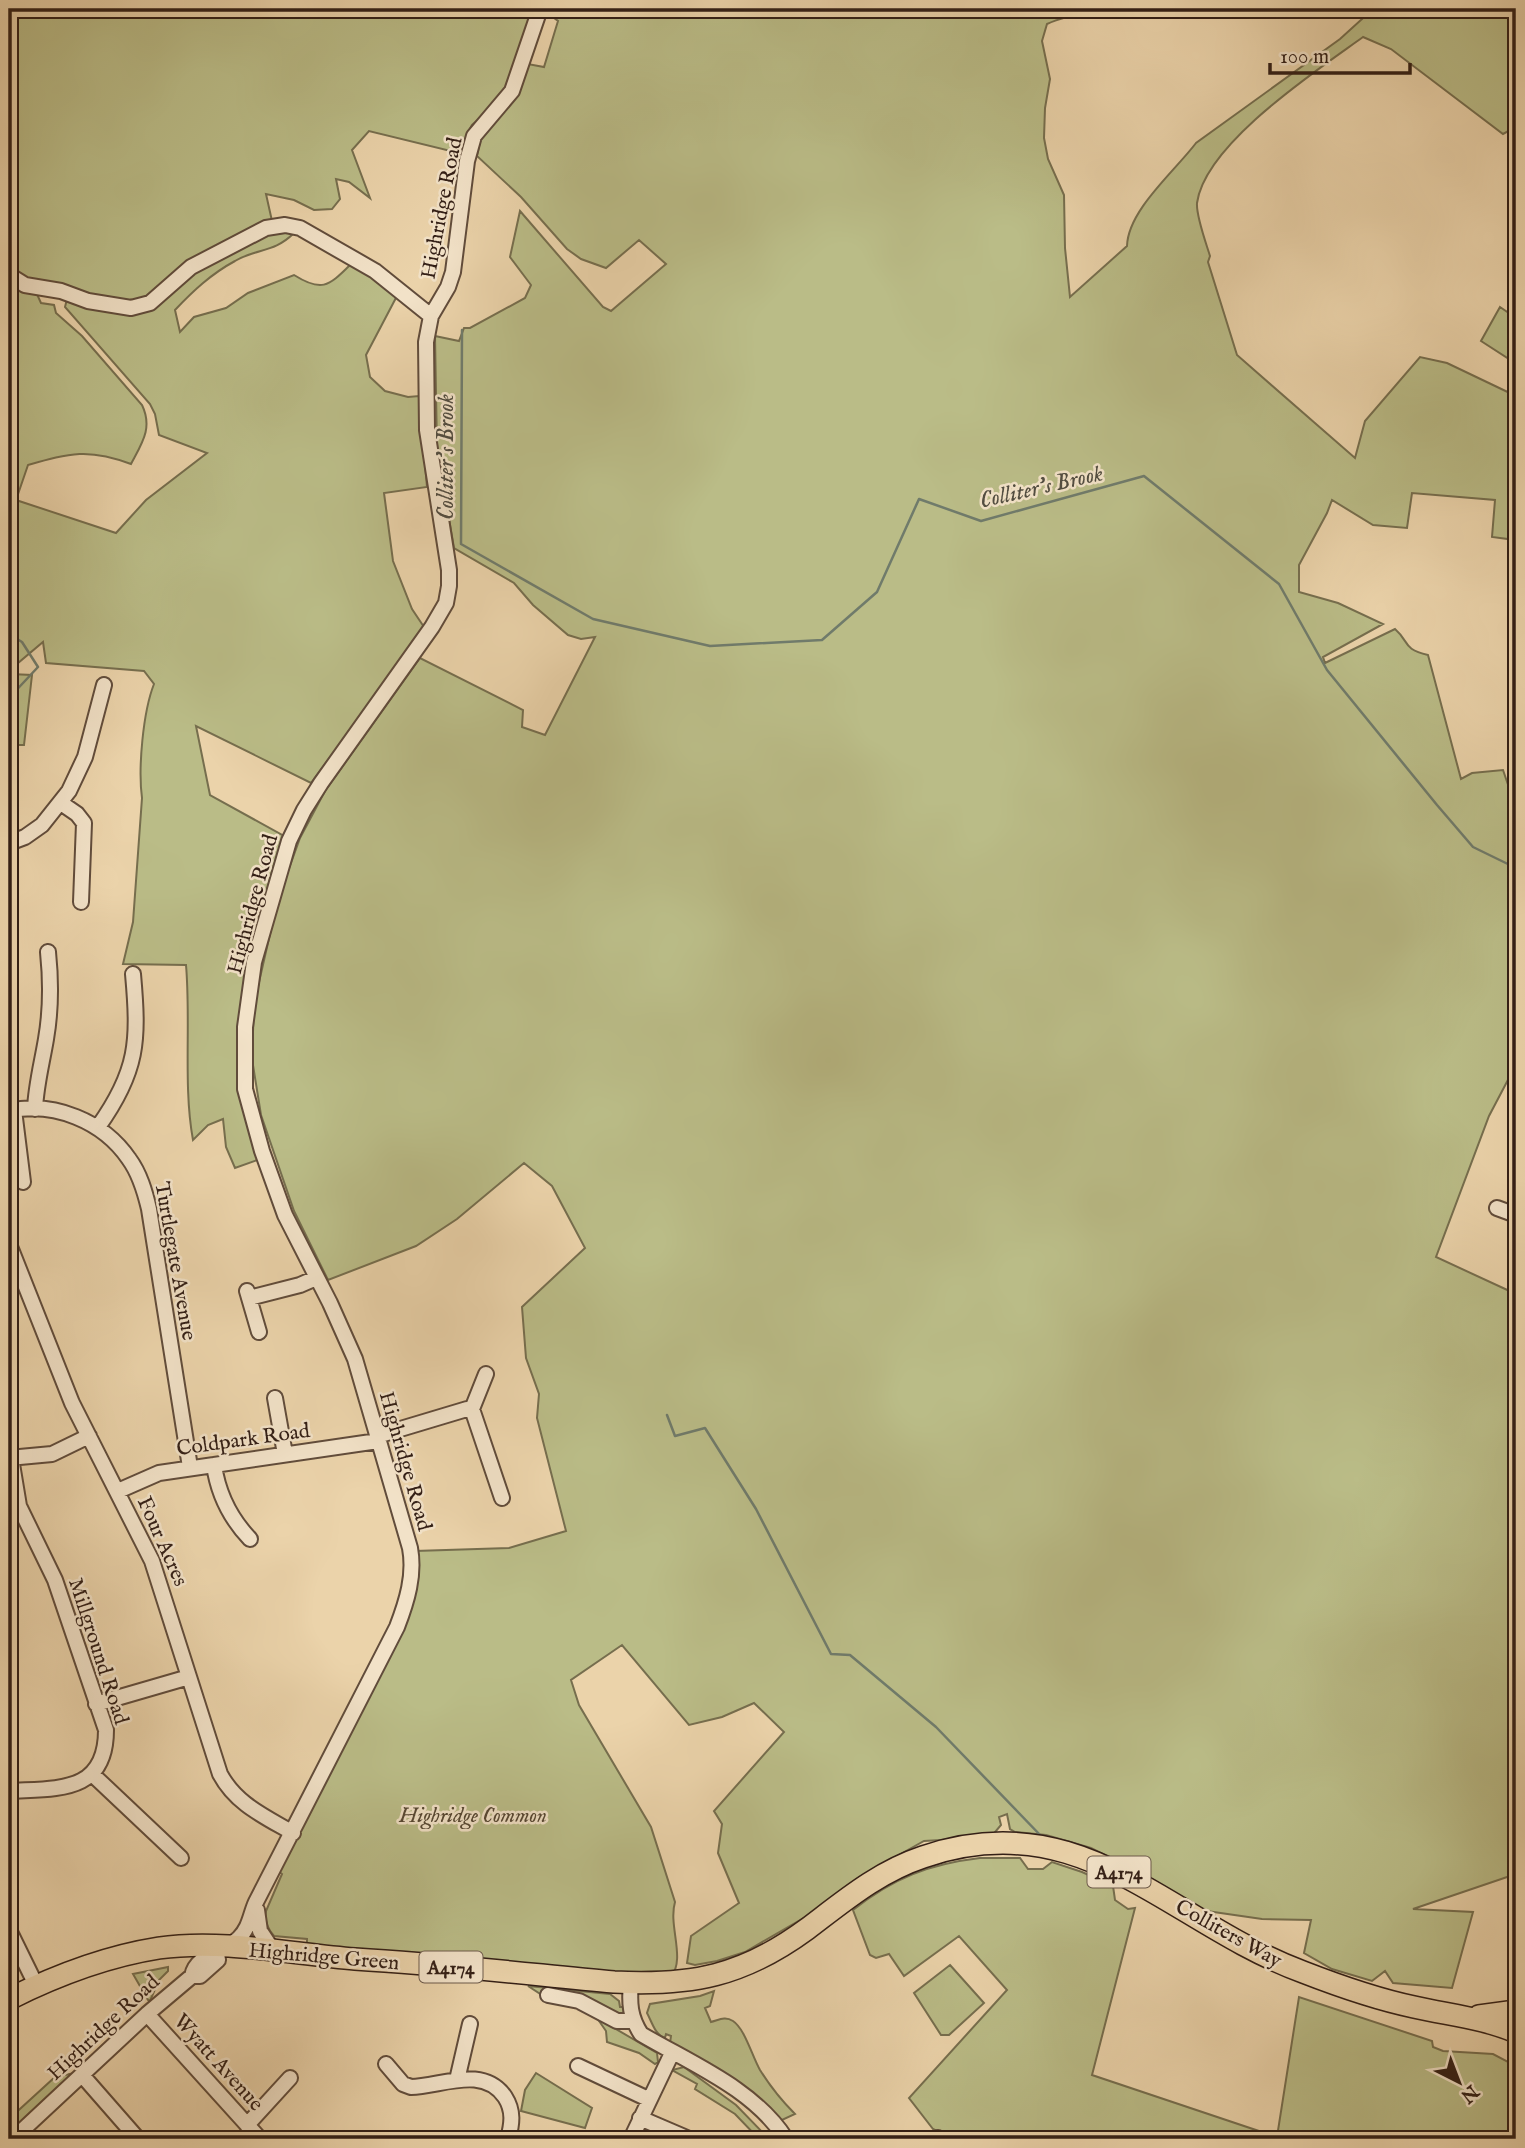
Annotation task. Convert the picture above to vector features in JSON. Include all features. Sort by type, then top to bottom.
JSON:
[{"type":"highway","name":"Colliters Way","points":[[771,1953],[850,1896],[899,1866],[941,1851],[972,1846],[1038,1845],[1106,1865],[1240,1943],[1299,1971],[1388,2001],[1470,2017]]},
{"type":"highway","name":"A4174","points":[[9,1999],[36,1985],[102,1962],[159,1948],[222,1950]]},
{"type":"highway","name":"Highridge Green","points":[[222,1950],[272,1949],[631,1983],[698,1980],[734,1970],[771,1953]]},
{"type":"highway","name":"A4174","points":[[1470,2017],[1516,2011]]},
{"type":"highway","name":"A4174","points":[[1470,2017],[1516,2032]]},
{"type":"street","name":"Highridge Road","points":[[13,2139],[147,2014],[192,1976],[200,1976],[218,1960],[233,1931],[255,1904],[293,1833],[397,1627],[408,1591],[411,1575],[410,1548],[355,1359],[285,1215],[250,1111],[245,1089],[245,1027],[254,962],[289,841],[303,810],[360,726],[419,648],[446,603],[449,570],[427,430],[426,342],[431,316],[448,287],[453,272],[467,161],[474,136],[512,91],[540,9]]},
{"type":"street","points":[[9,275],[25,285],[61,291],[88,301],[131,308],[150,303],[191,267],[267,228],[285,225],[300,228],[375,271],[431,316]]},
{"type":"street","points":[[9,843],[34,831],[61,803],[85,757],[104,685]]},
{"type":"street","points":[[61,803],[77,814],[84,823],[81,902]]},
{"type":"street","points":[[35,1109],[38,1073],[47,1038],[56,979],[48,952]]},
{"type":"street","points":[[98,1127],[124,1084],[135,1053],[137,1021],[133,974]]},
{"type":"street","name":"Turtlegate Avenue","points":[[11,1111],[35,1109],[68,1114],[98,1127],[129,1158],[144,1190],[190,1468]]},
{"type":"street","points":[[11,1111],[14,1158],[23,1182]]},
{"type":"street","points":[[1497,1208],[1516,1215]]},
{"type":"street","name":"Four Acres","points":[[9,1244],[72,1403],[152,1561],[224,1783],[241,1802],[293,1833]]},
{"type":"street","points":[[259,1332],[248,1294],[300,1285],[316,1278]]},
{"type":"street","points":[[486,1374],[472,1409],[502,1498]]},
{"type":"street","points":[[275,1398],[285,1454]]},
{"type":"street","name":"Coldpark Road","points":[[118,1491],[159,1473],[378,1439],[472,1409]]},
{"type":"street","points":[[10,1458],[52,1454],[89,1436]]},
{"type":"street","name":"Millground Road","points":[[10,1458],[19,1506],[55,1580],[106,1730],[104,1752],[92,1774]]},
{"type":"street","points":[[214,1465],[225,1504],[240,1529],[250,1539]]},
{"type":"street","points":[[96,1704],[189,1676]]},
{"type":"street","points":[[9,1791],[69,1787],[92,1774],[181,1858]]},
{"type":"street","points":[[255,1904],[260,1931],[272,1949]]},
{"type":"street","points":[[9,1930],[36,1985]]},
{"type":"street","points":[[631,1983],[629,2004],[633,2021],[641,2035],[668,2046],[747,2097],[768,2115],[786,2139]]},
{"type":"street","points":[[548,1995],[579,2001],[617,2021],[633,2021]]},
{"type":"street","name":"Wyatt Avenue","points":[[147,2014],[260,2139]]},
{"type":"street","points":[[457,2080],[473,2034]]},
{"type":"street","points":[[631,2139],[668,2046]]},
{"type":"street","points":[[386,2064],[403,2084],[411,2087],[457,2080],[484,2081],[501,2092],[512,2110],[508,2139]]},
{"type":"street","points":[[578,2066],[648,2099]]},
{"type":"street","points":[[82,2075],[138,2139]]},
{"type":"street","points":[[247,2124],[290,2078]]},
{"type":"street","points":[[640,2118],[689,2139]]},
{"type":"green space","points":[[9,9],[536,9],[512,76],[499,102],[472,125],[467,134],[467,155],[369,131],[352,150],[370,198],[349,182],[336,179],[340,199],[332,209],[314,210],[294,200],[266,194],[272,221],[147,299],[131,303],[68,293],[9,271]]},
{"type":"green space","name":"Highridge Common","points":[[547,9],[1090,9],[1047,24],[1042,41],[1050,79],[1044,138],[1048,159],[1064,195],[1065,248],[1070,297],[1127,246],[1129,232],[1144,205],[1196,143],[1340,39],[1373,9],[1516,9],[1516,127],[1503,134],[1391,49],[1363,37],[1292,89],[1241,134],[1220,157],[1205,180],[1197,203],[1210,256],[1208,262],[1237,355],[1355,458],[1365,421],[1420,357],[1447,363],[1516,396],[1516,491],[1508,517],[1508,539],[1492,537],[1495,500],[1412,493],[1407,528],[1373,525],[1332,500],[1299,565],[1299,592],[1338,603],[1383,624],[1323,657],[1325,663],[1395,629],[1410,648],[1428,655],[1461,779],[1472,773],[1503,770],[1516,808],[1516,1080],[1510,1076],[1489,1116],[1436,1257],[1516,1294],[1516,1874],[1413,1909],[1473,1912],[1452,1988],[1393,1983],[1385,1971],[1372,1981],[1332,1969],[1304,1953],[1311,1920],[1262,1919],[1200,1910],[1154,1880],[1091,1848],[1046,1835],[1015,1832],[1010,1829],[1007,1814],[999,1817],[1001,1825],[991,1837],[924,1841],[858,1878],[821,1908],[745,1952],[717,1961],[695,1965],[687,1963],[691,1936],[739,1903],[718,1853],[722,1824],[714,1811],[784,1732],[754,1703],[722,1717],[689,1725],[622,1645],[571,1680],[579,1705],[651,1827],[675,1902],[673,1911],[677,1961],[671,1977],[327,1950],[307,1944],[307,1939],[274,1936],[268,1928],[266,1911],[282,1874],[278,1871],[400,1631],[415,1551],[509,1548],[566,1531],[537,1418],[539,1394],[526,1358],[522,1307],[585,1248],[552,1186],[524,1163],[457,1219],[416,1246],[328,1280],[294,1211],[261,1115],[252,1059],[254,1004],[278,899],[300,838],[325,791],[420,658],[523,710],[522,727],[545,735],[595,637],[581,639],[568,635],[533,605],[514,583],[454,548],[437,449],[435,336],[459,341],[464,328],[470,328],[525,298],[531,285],[510,257],[520,211],[603,307],[611,311],[666,264],[639,240],[606,268],[581,259],[567,249],[521,197],[477,156],[481,137],[528,64],[544,67],[558,21],[546,12]]},
{"type":"green space","points":[[285,229],[294,233],[279,244],[226,266],[189,296],[175,310],[180,332],[194,317],[226,308],[248,293],[294,275],[311,284],[324,285],[350,265],[372,275],[398,294],[366,355],[370,377],[385,391],[408,397],[419,396],[427,487],[384,493],[393,561],[412,609],[424,627],[416,642],[311,783],[196,726],[210,795],[284,836],[273,871],[239,1087],[243,1109],[260,1159],[235,1168],[226,1147],[223,1119],[208,1125],[193,1140],[188,1098],[186,965],[123,964],[133,922],[142,798],[142,740],[154,684],[144,671],[46,663],[43,642],[18,663],[9,653],[9,283],[36,292],[41,303],[54,305],[56,313],[82,336],[142,405],[146,421],[145,435],[131,464],[103,456],[80,454],[28,465],[16,500],[116,533],[146,500],[207,453],[159,435],[150,404],[65,307],[67,299],[133,313],[225,253]]},
{"type":"green space","points":[[1500,307],[1516,318],[1516,360],[1514,356],[1509,359],[1481,341]]},
{"type":"green space","points":[[10,674],[32,675],[24,745],[9,745]]},
{"type":"green space","points":[[980,1858],[1020,1858],[1028,1869],[1043,1869],[1052,1862],[1113,1886],[1115,1900],[1128,1909],[1135,1908],[1092,2075],[1277,2137],[1299,1997],[1432,2041],[1433,2047],[1443,2051],[1493,2054],[1516,2066],[1516,2139],[944,2139],[909,2098],[1007,1990],[959,1936],[904,1976],[889,1954],[876,1958],[870,1955],[853,1910],[883,1889],[912,1874],[944,1864]]},
{"type":"green space","points":[[950,1965],[984,2003],[949,2035],[941,2035],[914,1993]]},
{"type":"green space","points":[[168,1967],[150,2001],[148,2000],[133,1974]]},
{"type":"green space","points":[[528,1986],[610,1994],[619,2001],[620,2007],[625,2007],[624,2012],[617,2016],[545,1997]]},
{"type":"green space","points":[[714,1991],[710,2006],[705,2008],[711,2022],[727,2019],[737,2025],[764,2076],[795,2114],[778,2119],[670,2043],[671,2036],[666,2034],[665,2038],[656,2031],[647,2013],[650,2004],[700,1996]]},
{"type":"green space","points":[[597,2018],[657,2053],[658,2062],[655,2064],[639,2053],[607,2042],[606,2031]]},
{"type":"green space","points":[[684,2067],[736,2105],[769,2139],[759,2139],[735,2114],[695,2089],[697,2084],[672,2070]]},
{"type":"green space","points":[[75,2073],[14,2129],[9,2124],[9,2119],[55,2077]]},
{"type":"green space","points":[[536,2073],[592,2108],[585,2128],[521,2111],[525,2090]]},
{"type":"waterway","name":"Colliter's Brook","points":[[462,330],[461,544],[593,619],[710,646],[822,640],[877,592],[919,499],[981,521],[1144,476],[1279,584],[1327,670],[1437,805],[1473,847],[1516,868]]},
{"type":"waterway","points":[[9,634],[22,642],[38,667],[9,698]]},
{"type":"waterway","points":[[667,1415],[675,1436],[705,1428],[756,1509],[831,1654],[850,1655],[936,1727],[1043,1838]]}]
